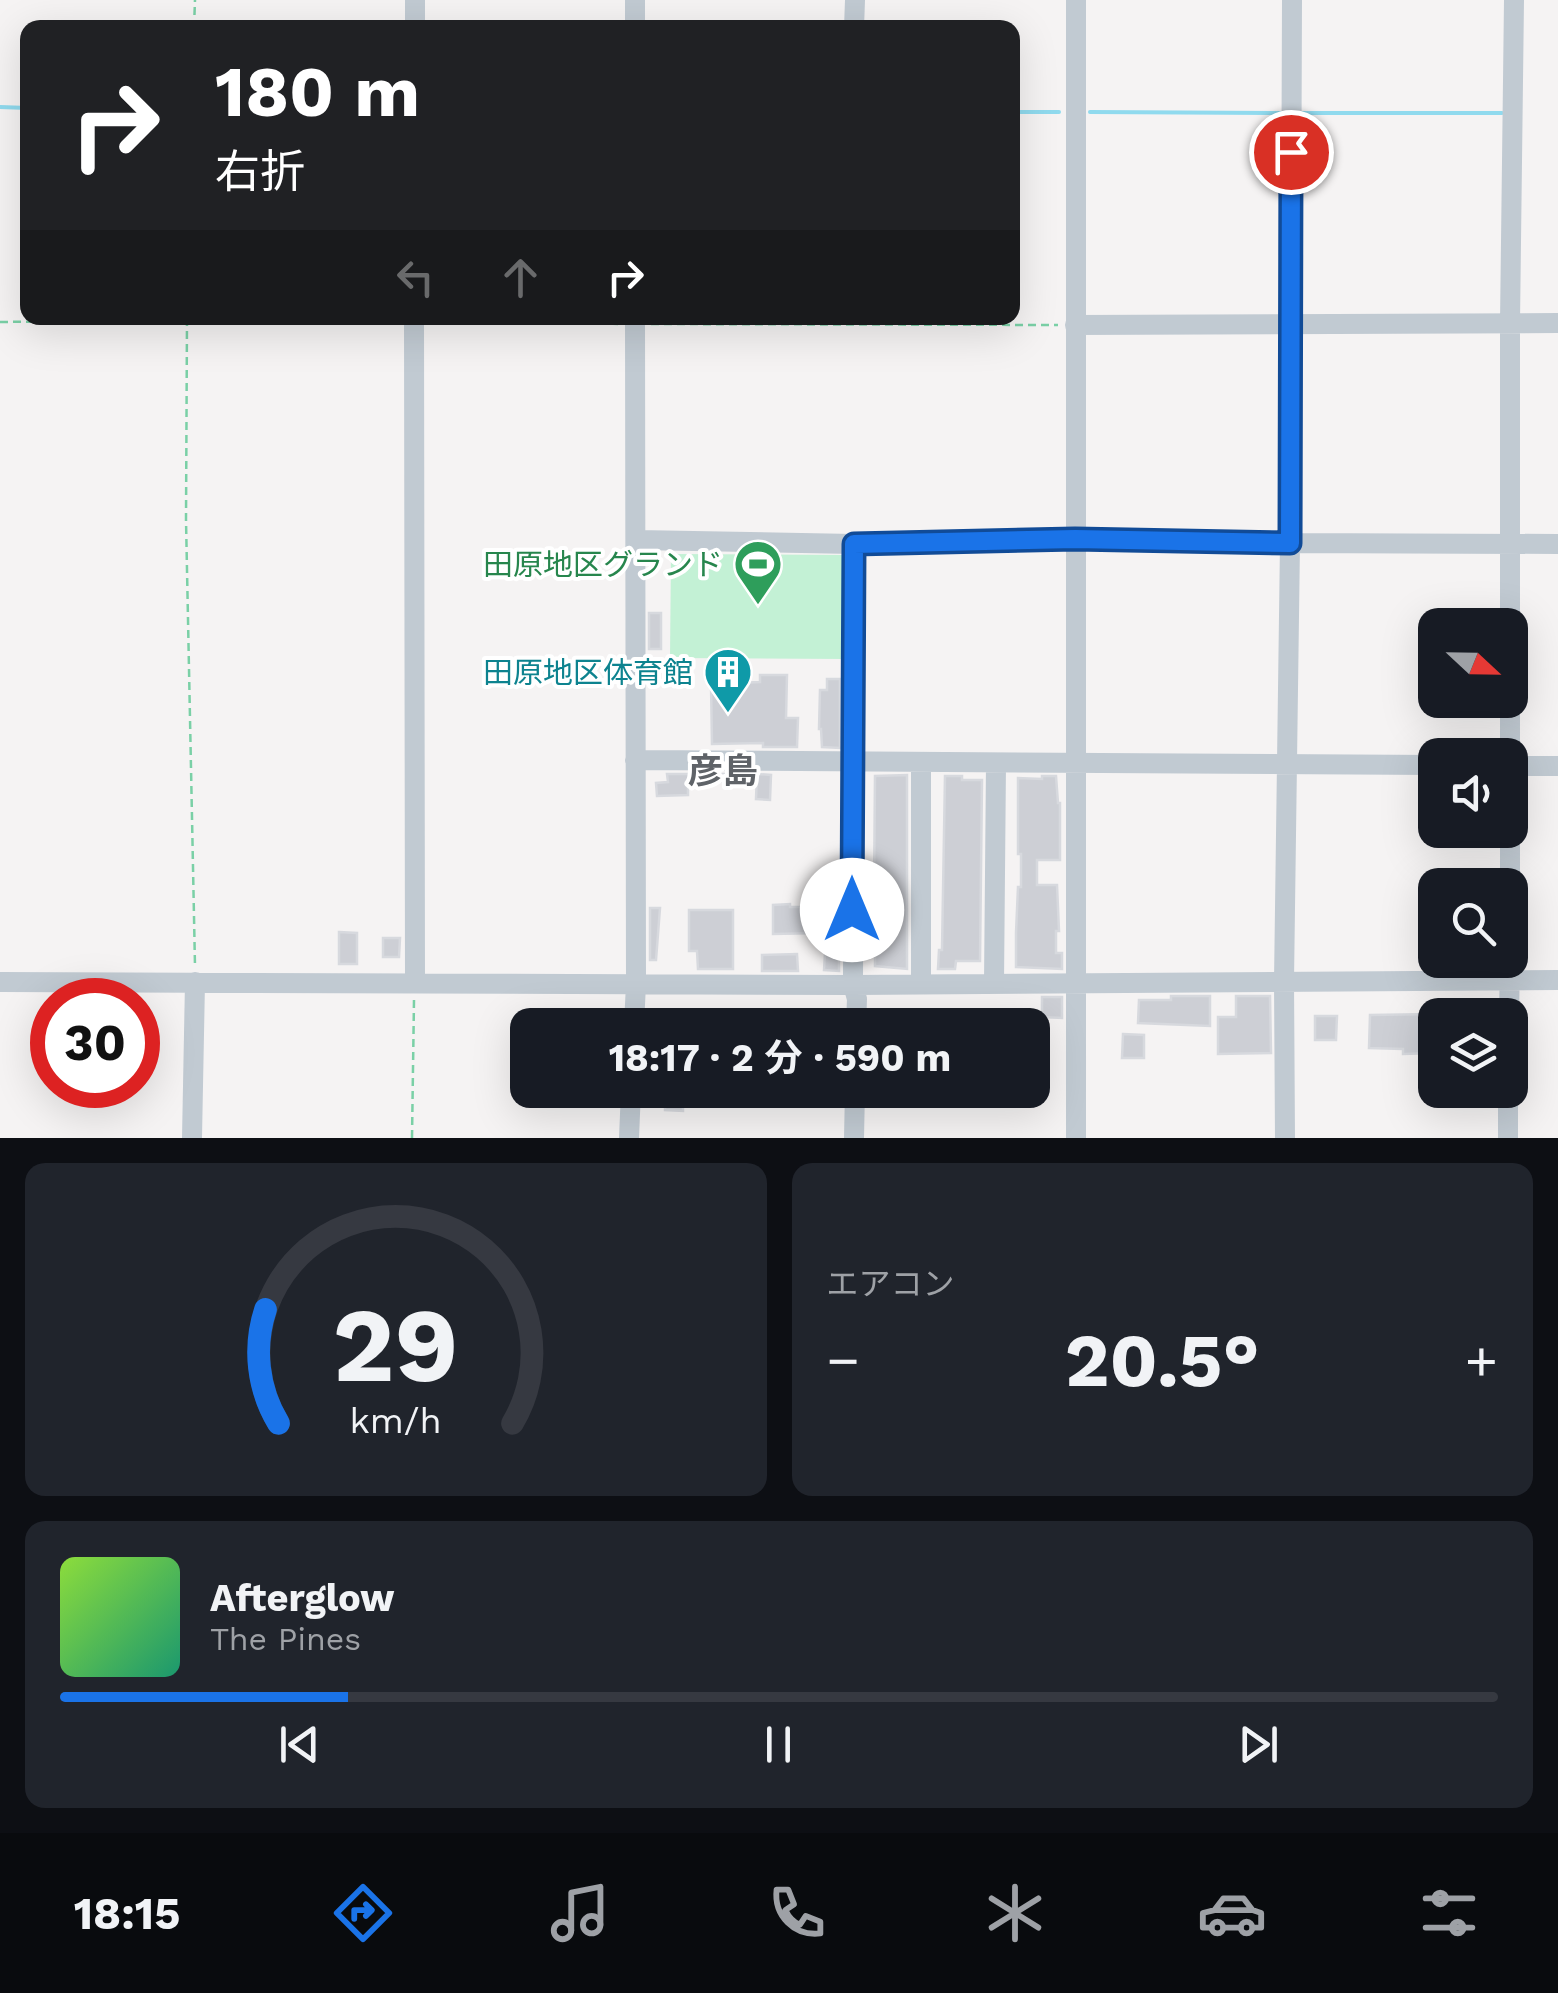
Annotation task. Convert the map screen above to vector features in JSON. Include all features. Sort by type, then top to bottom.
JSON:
[{"type":"street","points":[[1076,0],[1076,1138]]},
{"type":"street","points":[[1286,1138],[1292,0]]},
{"type":"street","points":[[1511,738],[1514,0]]},
{"type":"street","points":[[1075,326],[1558,323]]},
{"type":"street","points":[[414,325],[415,982]]},
{"type":"street","points":[[635,325],[635,1008]]},
{"type":"street","points":[[637,540],[854,544],[1075,539],[1558,544]]},
{"type":"street","points":[[854,544],[852,984],[856,1008]]},
{"type":"street","points":[[635,760],[1418,765]]},
{"type":"street","points":[[921,762],[922,984]]},
{"type":"street","points":[[994,983],[996,763]]},
{"type":"street","points":[[1528,766],[1558,766]]},
{"type":"street","points":[[0,982],[922,984],[1284,981],[1418,974]]},
{"type":"street","points":[[1528,974],[1558,980]]},
{"type":"street","points":[[192,1138],[195,982]]},
{"type":"street","points":[[629,1138],[630,1108]]},
{"type":"street","points":[[854,1138],[855,1108]]},
{"type":"street","points":[[1508,1108],[1508,1138]]},
{"type":"path","points":[[187,325],[186,520],[195,982]]},
{"type":"path","points":[[987,325],[1075,326]]},
{"type":"path","points":[[412,1138],[415,982]]},
{"type":"green space","name":"田原地区グランド","points":[[671,554],[846,555],[845,659],[670,658]]},
{"type":"building","points":[[649,613],[661,613],[661,649],[649,649]]},
{"type":"building","points":[[760,675],[787,675],[786,718],[798,718],[797,747],[712,744],[711,684],[760,682]]},
{"type":"building","points":[[827,679],[840,679],[840,748],[822,747],[820,690],[827,690]]},
{"type":"building","points":[[667,774],[727,774],[727,781],[688,782],[688,795],[657,796],[656,783],[668,782]]},
{"type":"building","points":[[757,774],[771,775],[770,800],[756,799]]},
{"type":"building","points":[[907,775],[907,969],[875,966],[875,910],[871,910],[875,776]]},
{"type":"building","points":[[945,776],[982,780],[980,961],[956,961],[955,969],[938,969],[942,950]]},
{"type":"building","points":[[1056,776],[1060,860],[1037,860],[1037,885],[1057,885],[1056,953],[1062,953],[1062,969],[1016,967],[1021,887],[1018,778]]},
{"type":"building","points":[[773,905],[822,907],[822,933],[773,934]]},
{"type":"building","points":[[650,908],[660,908],[656,960],[650,960]]},
{"type":"building","points":[[689,910],[733,910],[733,969],[698,969],[697,951],[689,951]]},
{"type":"building","points":[[339,932],[357,933],[357,964],[339,964]]},
{"type":"building","points":[[383,938],[400,938],[399,957],[383,957]]},
{"type":"building","points":[[839,952],[839,971],[824,970],[825,953]]},
{"type":"building","points":[[797,954],[798,971],[762,971],[762,955]]},
{"type":"building","points":[[1171,996],[1210,996],[1210,1026],[1138,1023],[1139,1000],[1171,1000]]},
{"type":"building","points":[[1236,996],[1270,996],[1271,1053],[1218,1054],[1218,1017],[1236,1017]]},
{"type":"building","points":[[1042,997],[1062,997],[1062,1018],[1050,1017],[1050,1008],[1042,1008]]},
{"type":"building","points":[[1418,1014],[1418,1054],[1369,1048],[1370,1015]]},
{"type":"building","points":[[1315,1016],[1337,1016],[1336,1040],[1315,1040]]},
{"type":"building","points":[[1123,1034],[1144,1035],[1144,1058],[1122,1058]]},
{"type":"waterway","points":[[0,107],[20,108]]},
{"type":"waterway","points":[[1020,112],[1059,112]]},
{"type":"waterway","points":[[1090,112],[1283,113]]},
{"type":"waterway","points":[[1297,113],[1502,113]]},
{"type":"place","name":"田原地区グランド","points":[[758,606]]},
{"type":"place","name":"田原地区体育館","points":[[728,714]]},
{"type":"district","name":"彦島","points":[[723,771]]},
{"type":"route","points":[[852,910],[854,544],[1075,539],[1290,543],[1291,152]]}]
